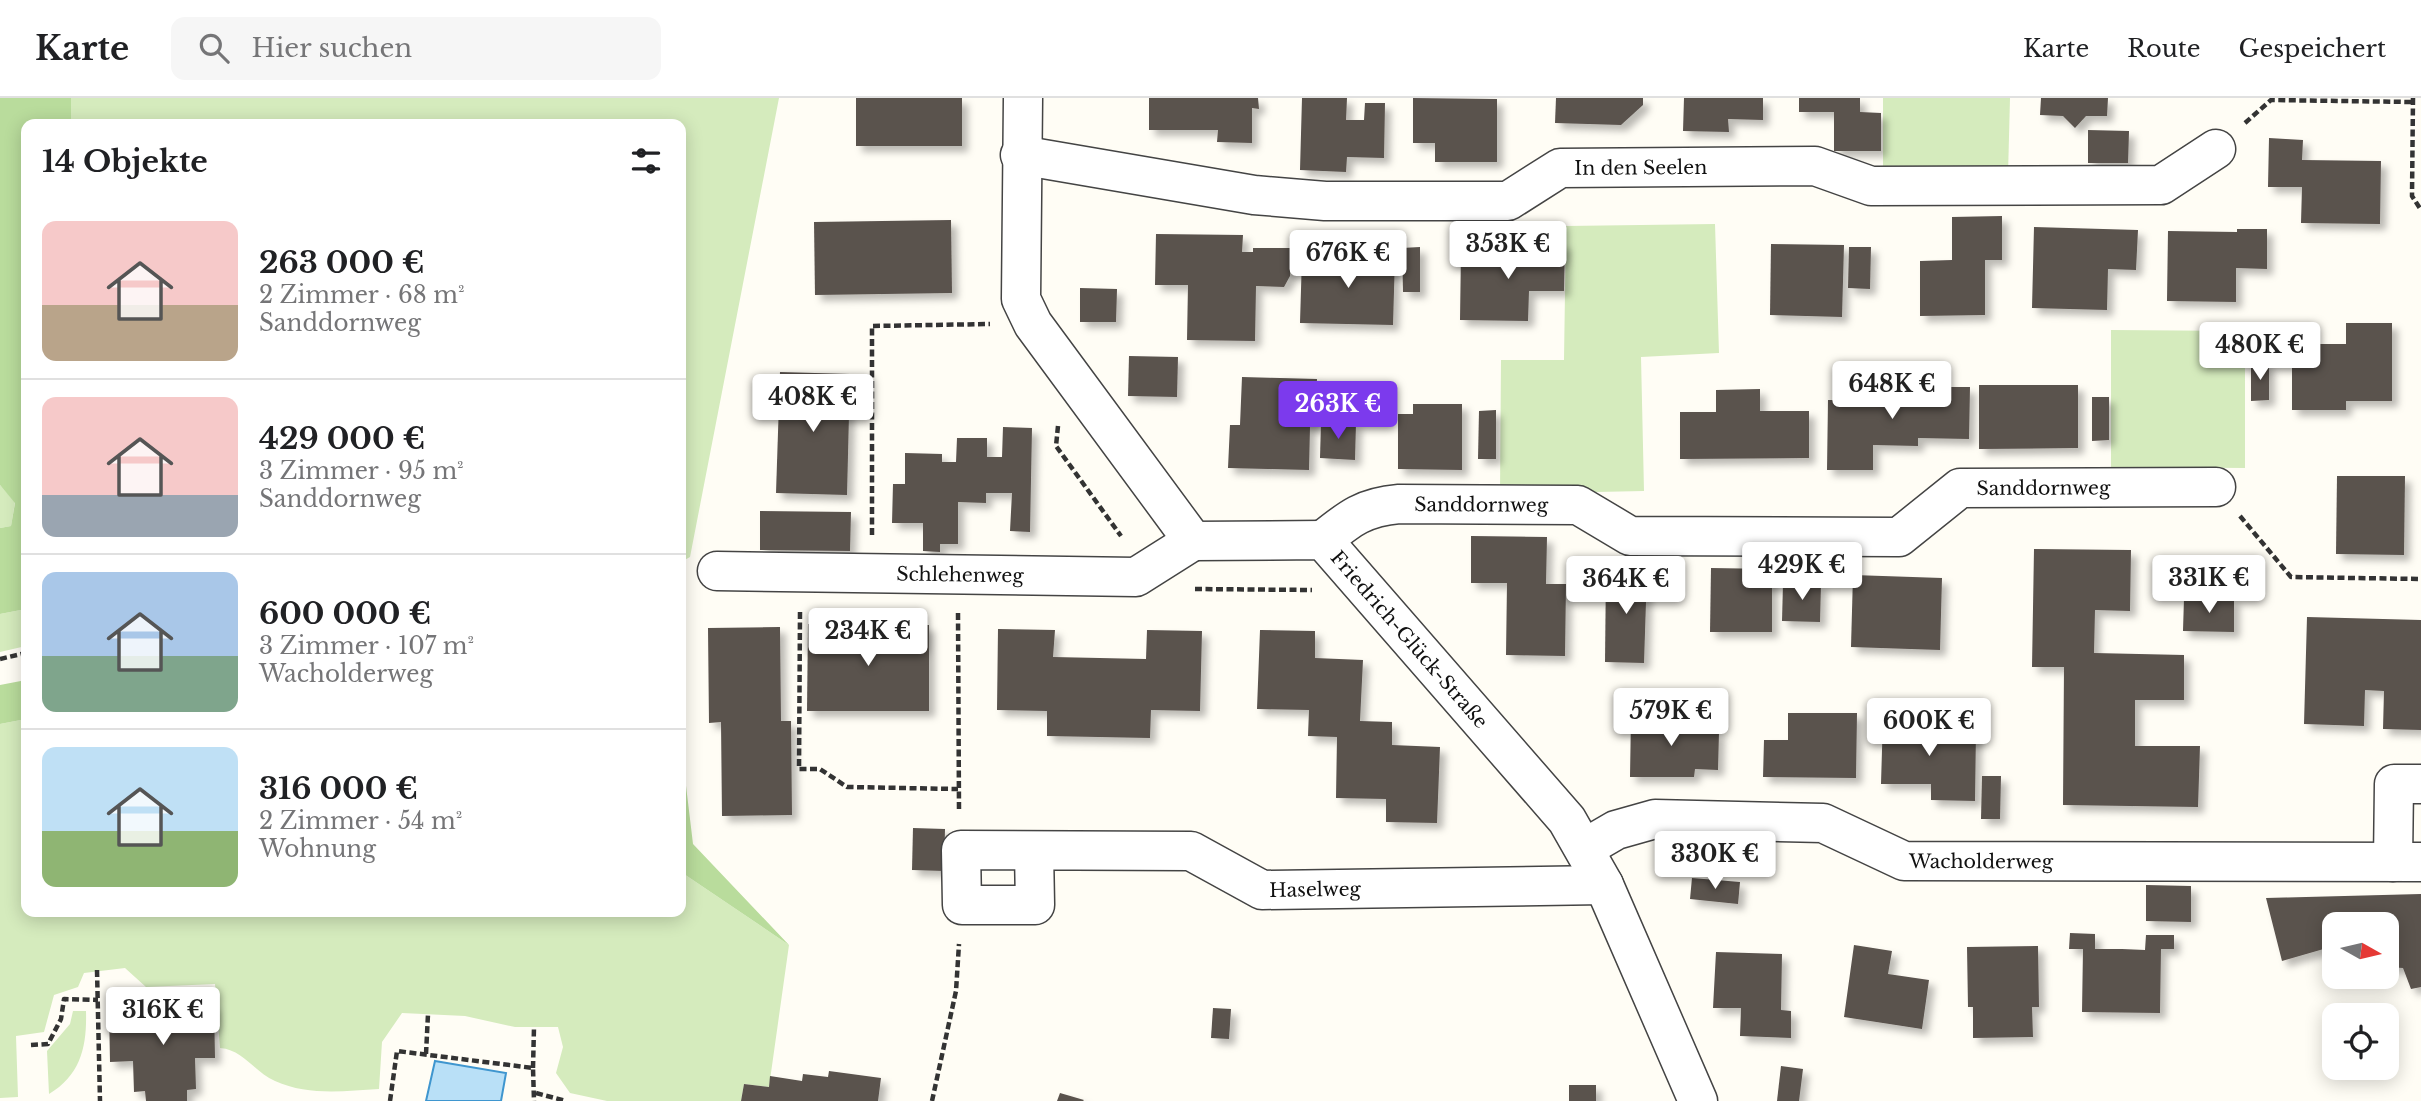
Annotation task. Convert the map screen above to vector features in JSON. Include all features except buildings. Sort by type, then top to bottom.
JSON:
[{"type":"street","points":[[1023,98],[1020,155],[1021,299],[1033,324],[1193,541]]},
{"type":"street","name":"In den Seelen","points":[[1020,155],[1254,195],[1325,201],[1508,201],[1560,168],[1815,166],[1871,186],[2161,185],[2216,149]]},
{"type":"street","name":"Sanddornweg","points":[[1323,540],[1349,519],[1373,507],[1399,505],[1578,505],[1630,537],[1899,537],[1960,488],[2216,487]]},
{"type":"street","name":"Friedrich-Glück-Straße","points":[[1193,541],[1323,540],[1567,820],[1604,885],[1698,1101]]},
{"type":"street","name":"Schlehenweg","points":[[717,571],[1136,577],[1193,541]]},
{"type":"street","name":"Wacholderweg","points":[[1585,848],[1616,830],[1655,819],[1823,823],[1904,861],[2407,862],[2394,784],[2421,784]]},
{"type":"street","name":"Haselweg","points":[[962,905],[961,850],[1191,851],[1262,890],[1604,885]]},
{"type":"street","points":[[962,905],[1035,905],[1034,851]]},
{"type":"path","points":[[2216,149],[2271,100],[2413,100],[2412,196],[2421,210]]},
{"type":"path","points":[[872,572],[872,326],[1033,324]]},
{"type":"path","points":[[2216,487],[2291,577],[2421,579]]},
{"type":"path","points":[[1147,571],[1162,588],[1365,590]]},
{"type":"path","points":[[800,601],[799,769],[820,769],[847,787],[958,789],[958,612]]},
{"type":"path","points":[[0,659],[21,654]]},
{"type":"path","points":[[932,1101],[956,991],[962,905]]},
{"type":"path","points":[[97,970],[100,1101]]},
{"type":"path","points":[[31,1045],[48,1044],[61,1019],[64,999],[98,1000]]},
{"type":"path","points":[[426,1054],[428,1014]]},
{"type":"path","points":[[534,1027],[534,1101]]},
{"type":"path","points":[[390,1101],[397,1051],[533,1068]]},
{"type":"path","points":[[536,1093],[566,1101]]},
{"type":"green space","points":[[0,98],[71,98],[71,119],[21,119],[21,610],[0,614],[0,528],[11,526],[15,503],[0,485]]},
{"type":"green space","points":[[71,98],[779,98],[690,557],[686,559],[686,119],[71,119]]},
{"type":"green space","points":[[1883,98],[2010,98],[2008,175],[1883,177]]},
{"type":"green space","points":[[1715,224],[1719,353],[1641,357],[1644,491],[1500,494],[1501,360],[1564,360],[1566,226]]},
{"type":"green space","points":[[2111,330],[2245,331],[2245,468],[2111,467]]},
{"type":"green space","points":[[0,485],[15,502],[11,526],[0,528]]},
{"type":"green space","points":[[21,610],[21,647],[0,652],[0,614]]},
{"type":"green space","points":[[21,681],[21,720],[0,724],[0,685]]},
{"type":"green space","points":[[21,720],[21,917],[686,917],[686,875],[789,945],[769,1087],[744,1084],[741,1101],[607,1101],[570,1093],[556,1073],[563,1047],[558,1027],[515,1027],[465,1016],[402,1013],[382,1042],[379,1089],[300,1089],[275,1081],[236,1053],[220,1048],[215,984],[146,987],[125,968],[84,973],[78,987],[54,995],[44,1032],[16,1036],[18,1097],[0,1098],[0,724]]},
{"type":"green space","points":[[686,786],[693,844],[789,945],[686,875]]},
{"type":"green space","points":[[73,1011],[86,1011],[83,1048],[75,1069],[49,1094],[47,1051],[70,1024]]},
{"type":"water","points":[[435,1061],[506,1073],[501,1101],[426,1101]]}]
